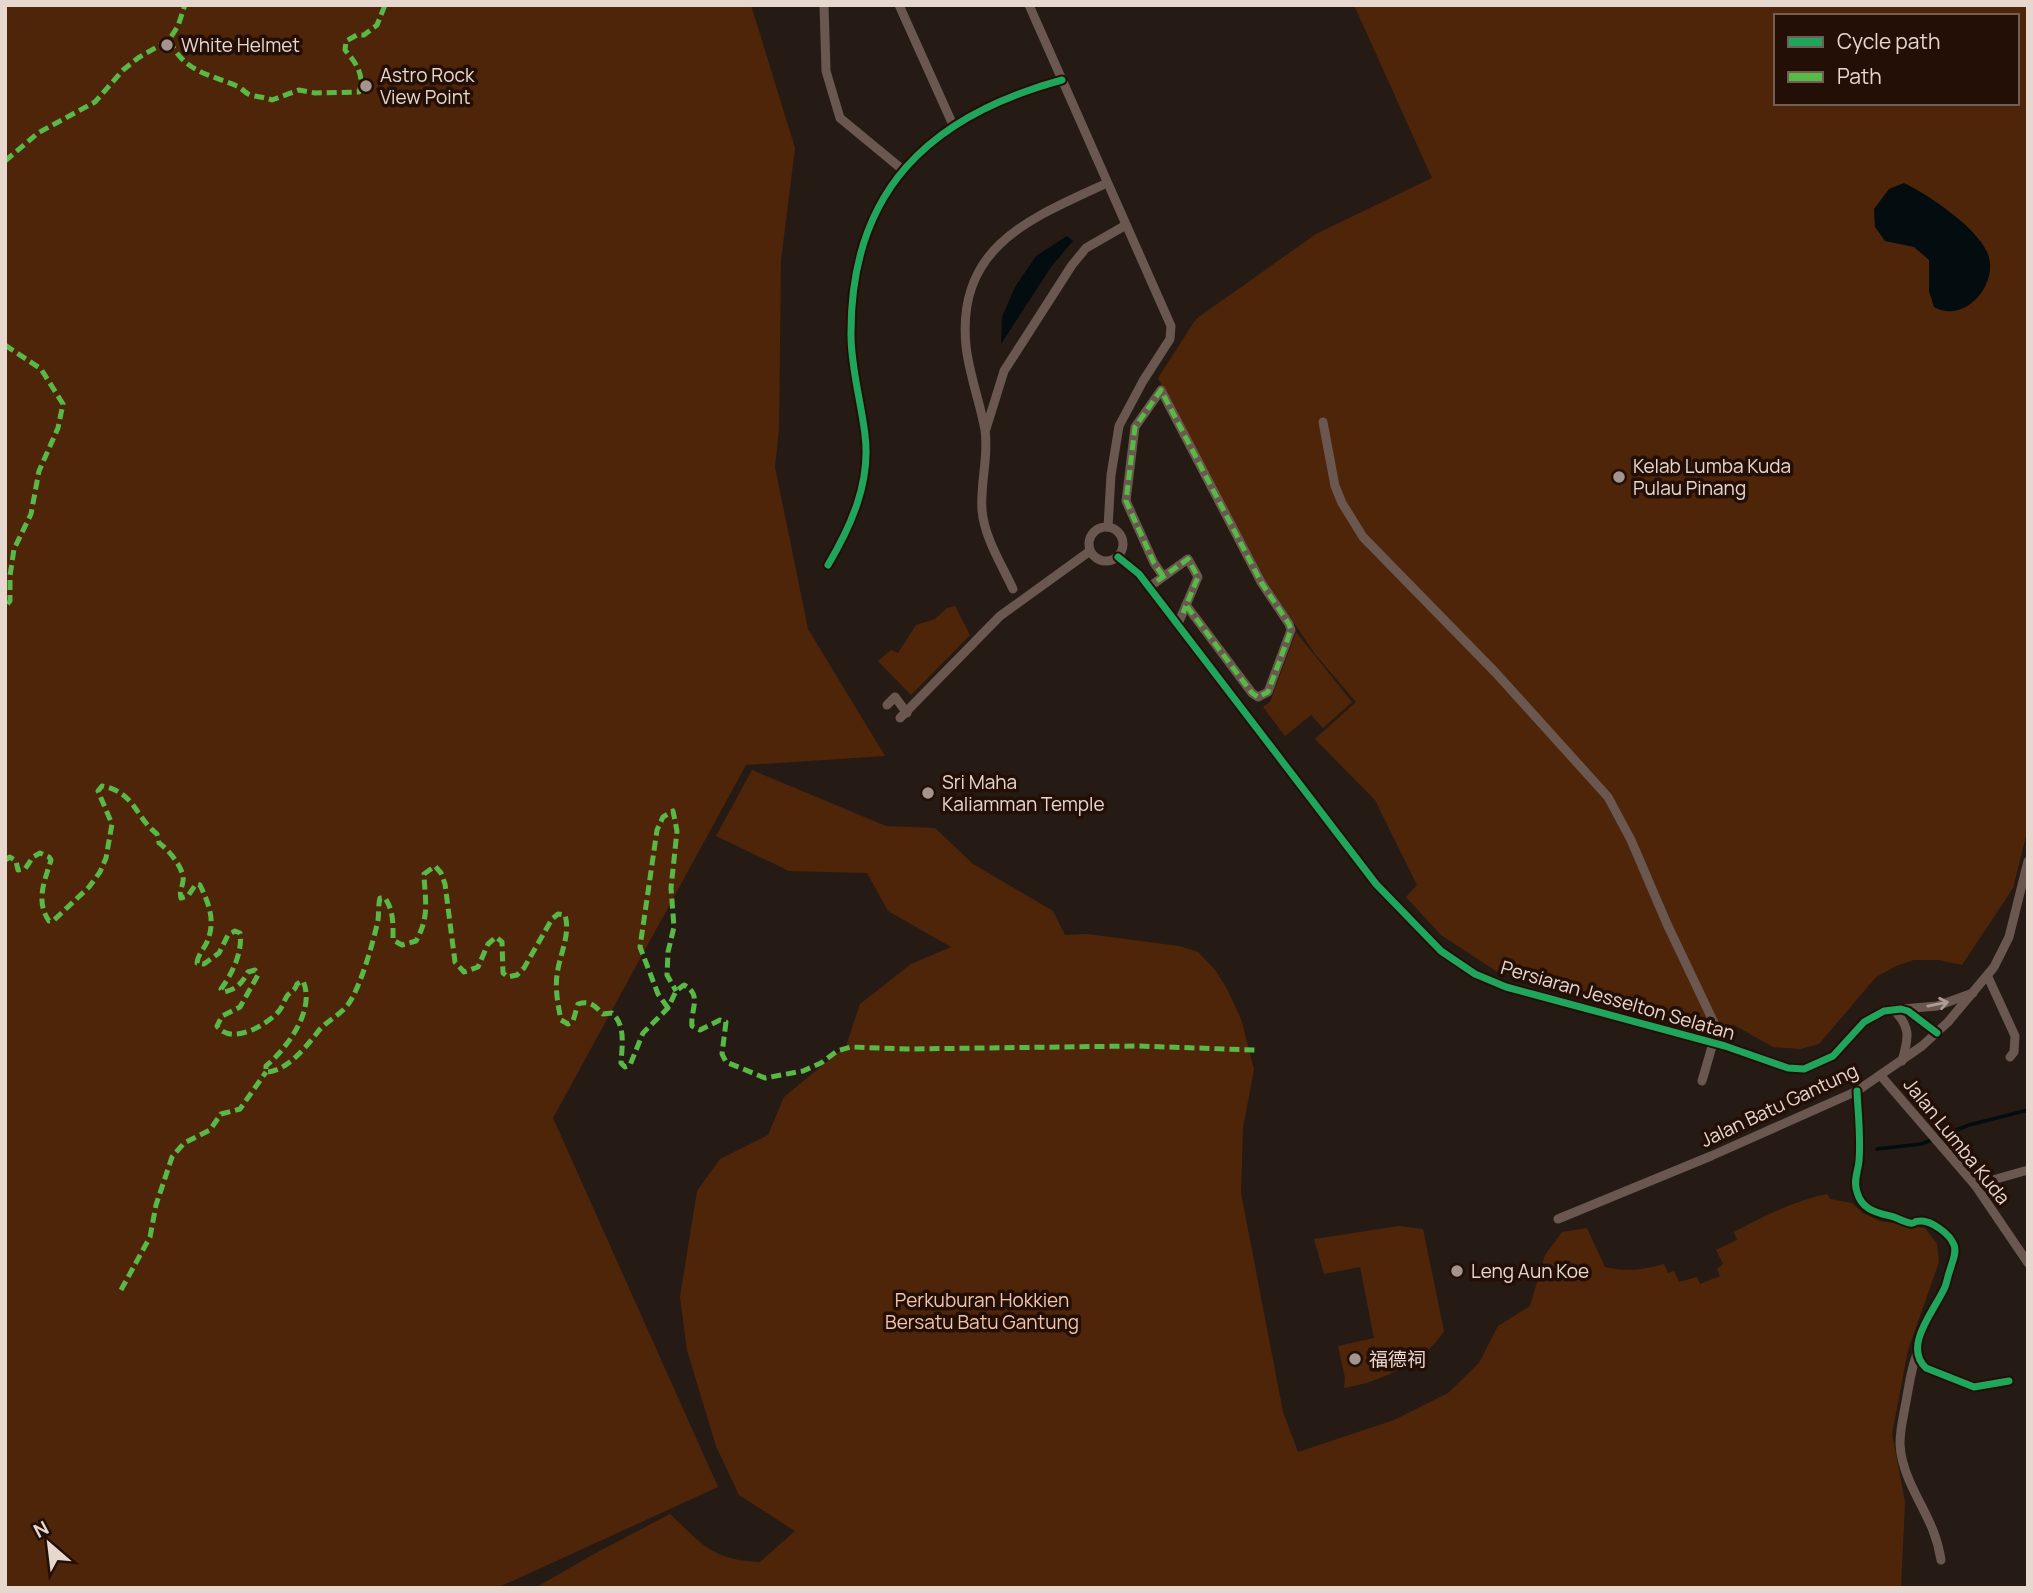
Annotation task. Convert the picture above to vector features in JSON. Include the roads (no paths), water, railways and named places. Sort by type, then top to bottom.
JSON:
[{"type":"street","points":[[824,5],[826,71],[840,118],[903,170]]},
{"type":"street","points":[[899,5],[953,125]]},
{"type":"street","points":[[1029,5],[1171,326],[1172,333],[1119,426],[1111,475],[1108,527]]},
{"type":"street","points":[[828,565],[857,506],[865,475],[866,435],[851,337],[856,266],[867,232],[883,197],[903,170],[953,125],[1026,90],[1062,80]]},
{"type":"street","points":[[1013,589],[984,522],[982,510],[985,431],[966,346],[969,301],[985,260],[998,244],[1037,216],[1107,183]]},
{"type":"street","points":[[985,431],[1004,371],[1072,265],[1086,248],[1126,225]]},
{"type":"street","points":[[1163,576],[1154,563],[1126,501],[1135,427],[1160,390],[1261,582],[1289,624],[1291,630],[1268,692],[1258,697],[1252,693],[1186,605]]},
{"type":"street","points":[[1323,422],[1335,486],[1363,537],[1495,672],[1608,797],[1726,1046]]},
{"type":"street","points":[[1108,527],[1122,536],[1123,547],[1118,557],[1113,560],[1102,561],[1090,551],[1090,539],[1102,528],[1108,527]]},
{"type":"street","points":[[887,705],[895,697],[904,716],[1000,615],[1090,551]]},
{"type":"street","name":"Persiaran Jesselton Selatan","points":[[1118,557],[1149,587],[1376,884],[1441,951],[1475,974],[1506,987],[1726,1046],[1788,1069],[1804,1069],[1833,1056],[1864,1022],[1897,1009]]},
{"type":"street","points":[[1149,587],[1188,559],[1198,577],[1178,624]]},
{"type":"street","name":"Jalan Batu Gantung","points":[[1558,1219],[1711,1156],[1857,1091],[1881,1076],[1937,1033],[1988,977],[2009,937],[2028,861]]},
{"type":"street","points":[[1988,977],[2015,1036],[2014,1052],[2010,1057]]},
{"type":"street","points":[[1897,1009],[1937,1006],[1975,993]]},
{"type":"street","points":[[1897,1009],[1915,1015],[1937,1033]]},
{"type":"street","points":[[1897,1009],[1907,1030],[1907,1044],[1902,1060]]},
{"type":"street","points":[[1702,1081],[1713,1043]]},
{"type":"street","name":"Jalan Lumba Kuda","points":[[1881,1076],[1975,1185],[2028,1263]]},
{"type":"street","points":[[1857,1091],[1860,1131],[1859,1164],[1855,1181],[1857,1196],[1876,1214],[1912,1224],[1928,1222],[1948,1236],[1955,1253],[1945,1289],[1924,1325],[1910,1371],[1902,1413],[1900,1451],[1909,1480],[1932,1524],[1941,1560]]},
{"type":"street","points":[[1975,1185],[2028,1170]]},
{"type":"street","points":[[1917,1354],[1920,1363],[1926,1368],[1974,1387],[2009,1381]]},
{"type":"waterway","points":[[1877,1149],[1921,1144],[1969,1125],[2028,1110]]},
{"type":"place","name":"White Helmet","points":[[167,45]]},
{"type":"place","name":"Astro Rock View Point","points":[[366,86]]},
{"type":"place","name":"Kelab Lumba Kuda Pulau Pinang","points":[[1619,477]]},
{"type":"place","name":"Sri Maha Kaliamman Temple","points":[[928,793]]},
{"type":"place","name":"Leng Aun Koe","points":[[1457,1271]]},
{"type":"place","name":"福德祠","points":[[1355,1359]]},
{"type":"park label","name":"Perkuburan Hokkien Bersatu Batu Gantung","points":[[982,1311]]}]
